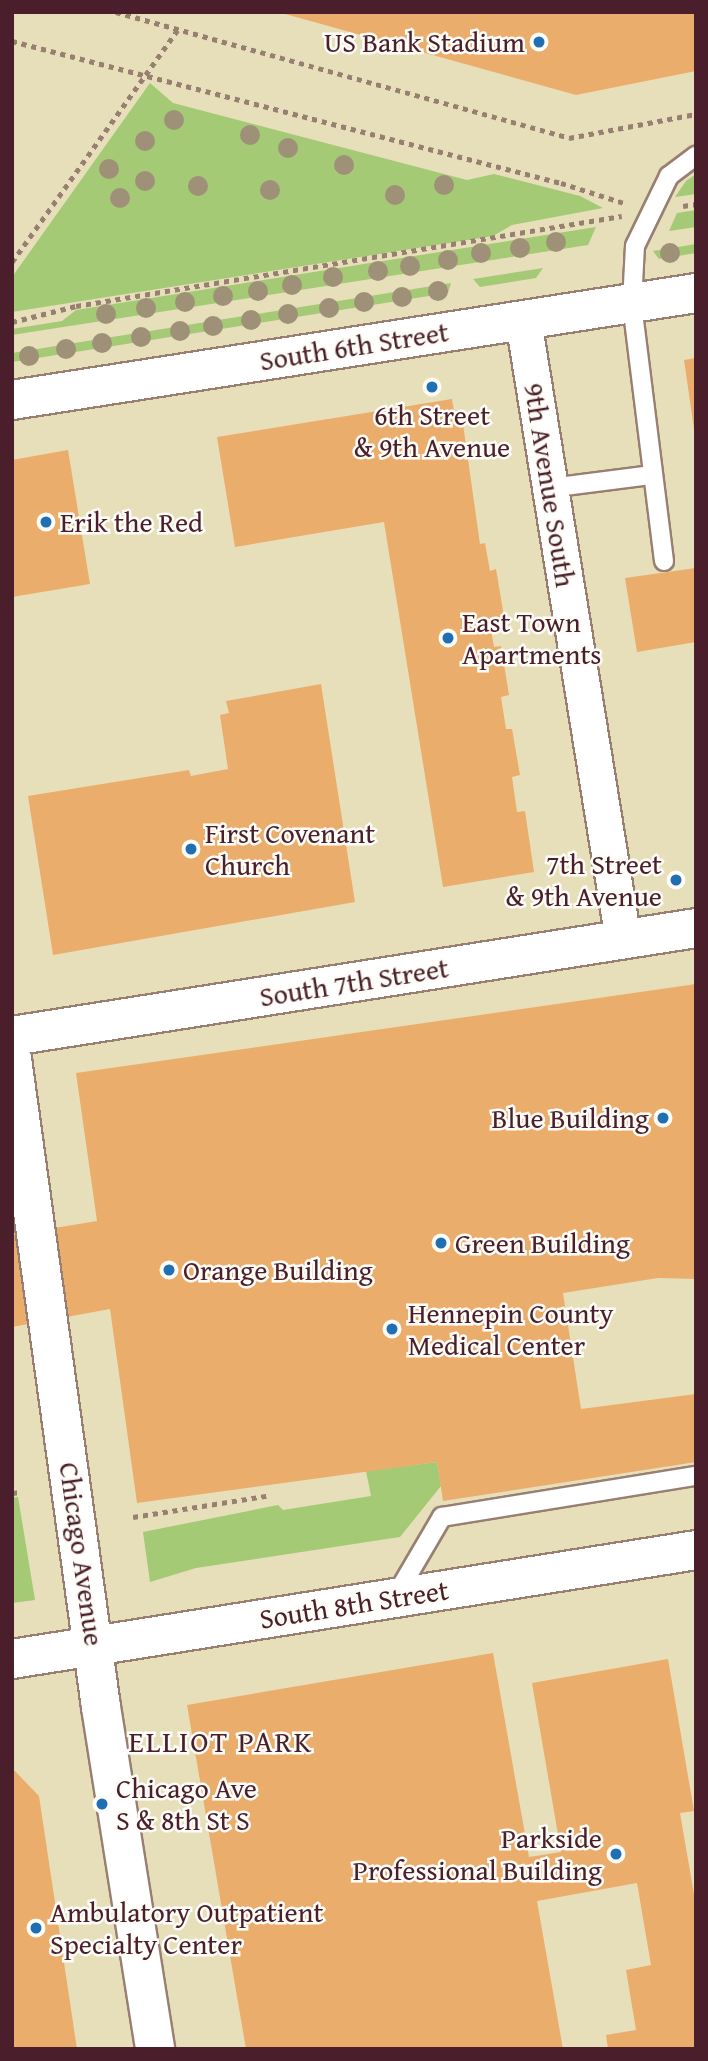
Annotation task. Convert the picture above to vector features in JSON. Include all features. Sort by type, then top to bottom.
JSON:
[{"type":"main road","name":"South 6th Street","points":[[12,400],[696,293]]},
{"type":"main road","name":"South 7th Street","points":[[12,1036],[696,928]]},
{"type":"main road","name":"Chicago Avenue","points":[[12,1059],[19,1154],[155,2049]]},
{"type":"main road","name":"South 8th Street","points":[[12,1659],[696,1550]]},
{"type":"street","name":"9th Avenue South","points":[[523,320],[623,940]]},
{"type":"lane","points":[[664,561],[651,475],[643,372],[632,303],[635,246],[649,211],[669,176],[696,156]]},
{"type":"lane","points":[[550,488],[651,475]]},
{"type":"lane","points":[[394,1598],[442,1517],[696,1476]]},
{"type":"path","points":[[116,12],[569,138],[696,114]]},
{"type":"path","points":[[12,262],[178,29]]},
{"type":"path","points":[[12,41],[561,183],[649,211]]},
{"type":"path","points":[[12,322],[76,306],[696,204]]},
{"type":"path","points":[[12,1493],[21,1492]]},
{"type":"path","points":[[133,1517],[266,1496]]},
{"type":"green space","points":[[150,83],[173,103],[467,180],[494,174],[580,196],[603,208],[512,225],[493,236],[12,312],[12,277]]},
{"type":"green space","points":[[696,174],[696,194],[675,197],[686,181]]},
{"type":"green space","points":[[696,210],[696,227],[669,231],[677,213]]},
{"type":"green space","points":[[596,227],[588,245],[12,335],[12,329],[62,321],[76,310]]},
{"type":"green space","points":[[696,244],[696,253],[659,259],[653,251]]},
{"type":"green space","points":[[543,268],[536,278],[480,287],[473,279]]},
{"type":"green space","points":[[451,283],[448,293],[12,362],[12,353]]},
{"type":"green space","points":[[437,1462],[441,1486],[400,1537],[196,1568],[150,1582],[143,1532],[278,1505],[283,1510],[371,1496],[366,1471]]},
{"type":"green space","points":[[18,1497],[35,1600],[12,1603],[12,1498]]},
{"type":"building","name":"US Bank Stadium","points":[[278,12],[696,12],[696,71],[576,95]]},
{"type":"building","points":[[696,358],[696,429],[694,429],[684,360]]},
{"type":"building","name":"East Town Apartments","points":[[452,399],[454,411],[461,410],[480,544],[485,543],[490,571],[496,569],[506,628],[491,630],[494,647],[501,646],[509,695],[501,697],[506,729],[512,729],[520,775],[512,777],[517,812],[525,811],[534,872],[443,887],[384,522],[235,547],[217,437]]},
{"type":"building","name":"Erik the Red","points":[[68,450],[90,584],[12,597],[12,460]]},
{"type":"building","points":[[696,568],[696,642],[637,652],[625,578]]},
{"type":"building","name":"First Covenant Church","points":[[321,684],[355,902],[53,955],[28,796],[189,770],[191,776],[228,769],[220,715],[229,713],[226,701]]},
{"type":"building","name":"Hennepin County Medical Center","points":[[696,984],[696,1279],[658,1278],[563,1293],[581,1409],[696,1394],[696,1462],[443,1501],[437,1462],[137,1503],[110,1309],[12,1327],[12,1235],[97,1221],[76,1073]]},
{"type":"building","points":[[493,1653],[529,1857],[561,1852],[532,1683],[668,1659],[694,1811],[680,1813],[696,1906],[696,2049],[608,2049],[606,2035],[636,2030],[626,1970],[651,1965],[637,1883],[537,1901],[563,2049],[246,2049],[187,1705]]},
{"type":"building","name":"Ambulatory Outpatient Specialty Center","points":[[12,1768],[39,1796],[77,2049],[12,2049]]},
{"type":"place","name":"US Bank Stadium","points":[[539,42]]},
{"type":"place","name":"6th Street & 9th Avenue","points":[[432,387]]},
{"type":"place","name":"Erik the Red","points":[[46,522]]},
{"type":"place","name":"East Town Apartments","points":[[448,638]]},
{"type":"place","name":"First Covenant Church","points":[[191,849]]},
{"type":"place","name":"7th Street & 9th Avenue","points":[[676,880]]},
{"type":"place","name":"Blue Building","points":[[663,1118]]},
{"type":"place","name":"Green Building","points":[[441,1243]]},
{"type":"place","name":"Orange Building","points":[[169,1270]]},
{"type":"place","name":"Hennepin County Medical Center","points":[[392,1329]]},
{"type":"place","name":"Chicago Ave S & 8th St S","points":[[102,1804]]},
{"type":"place","name":"Parkside Professional Building","points":[[616,1854]]},
{"type":"place","name":"Ambulatory Outpatient Specialty Center","points":[[36,1928]]},
{"type":"district","name":"ELLIOT PARK","points":[[221,1741]]}]
